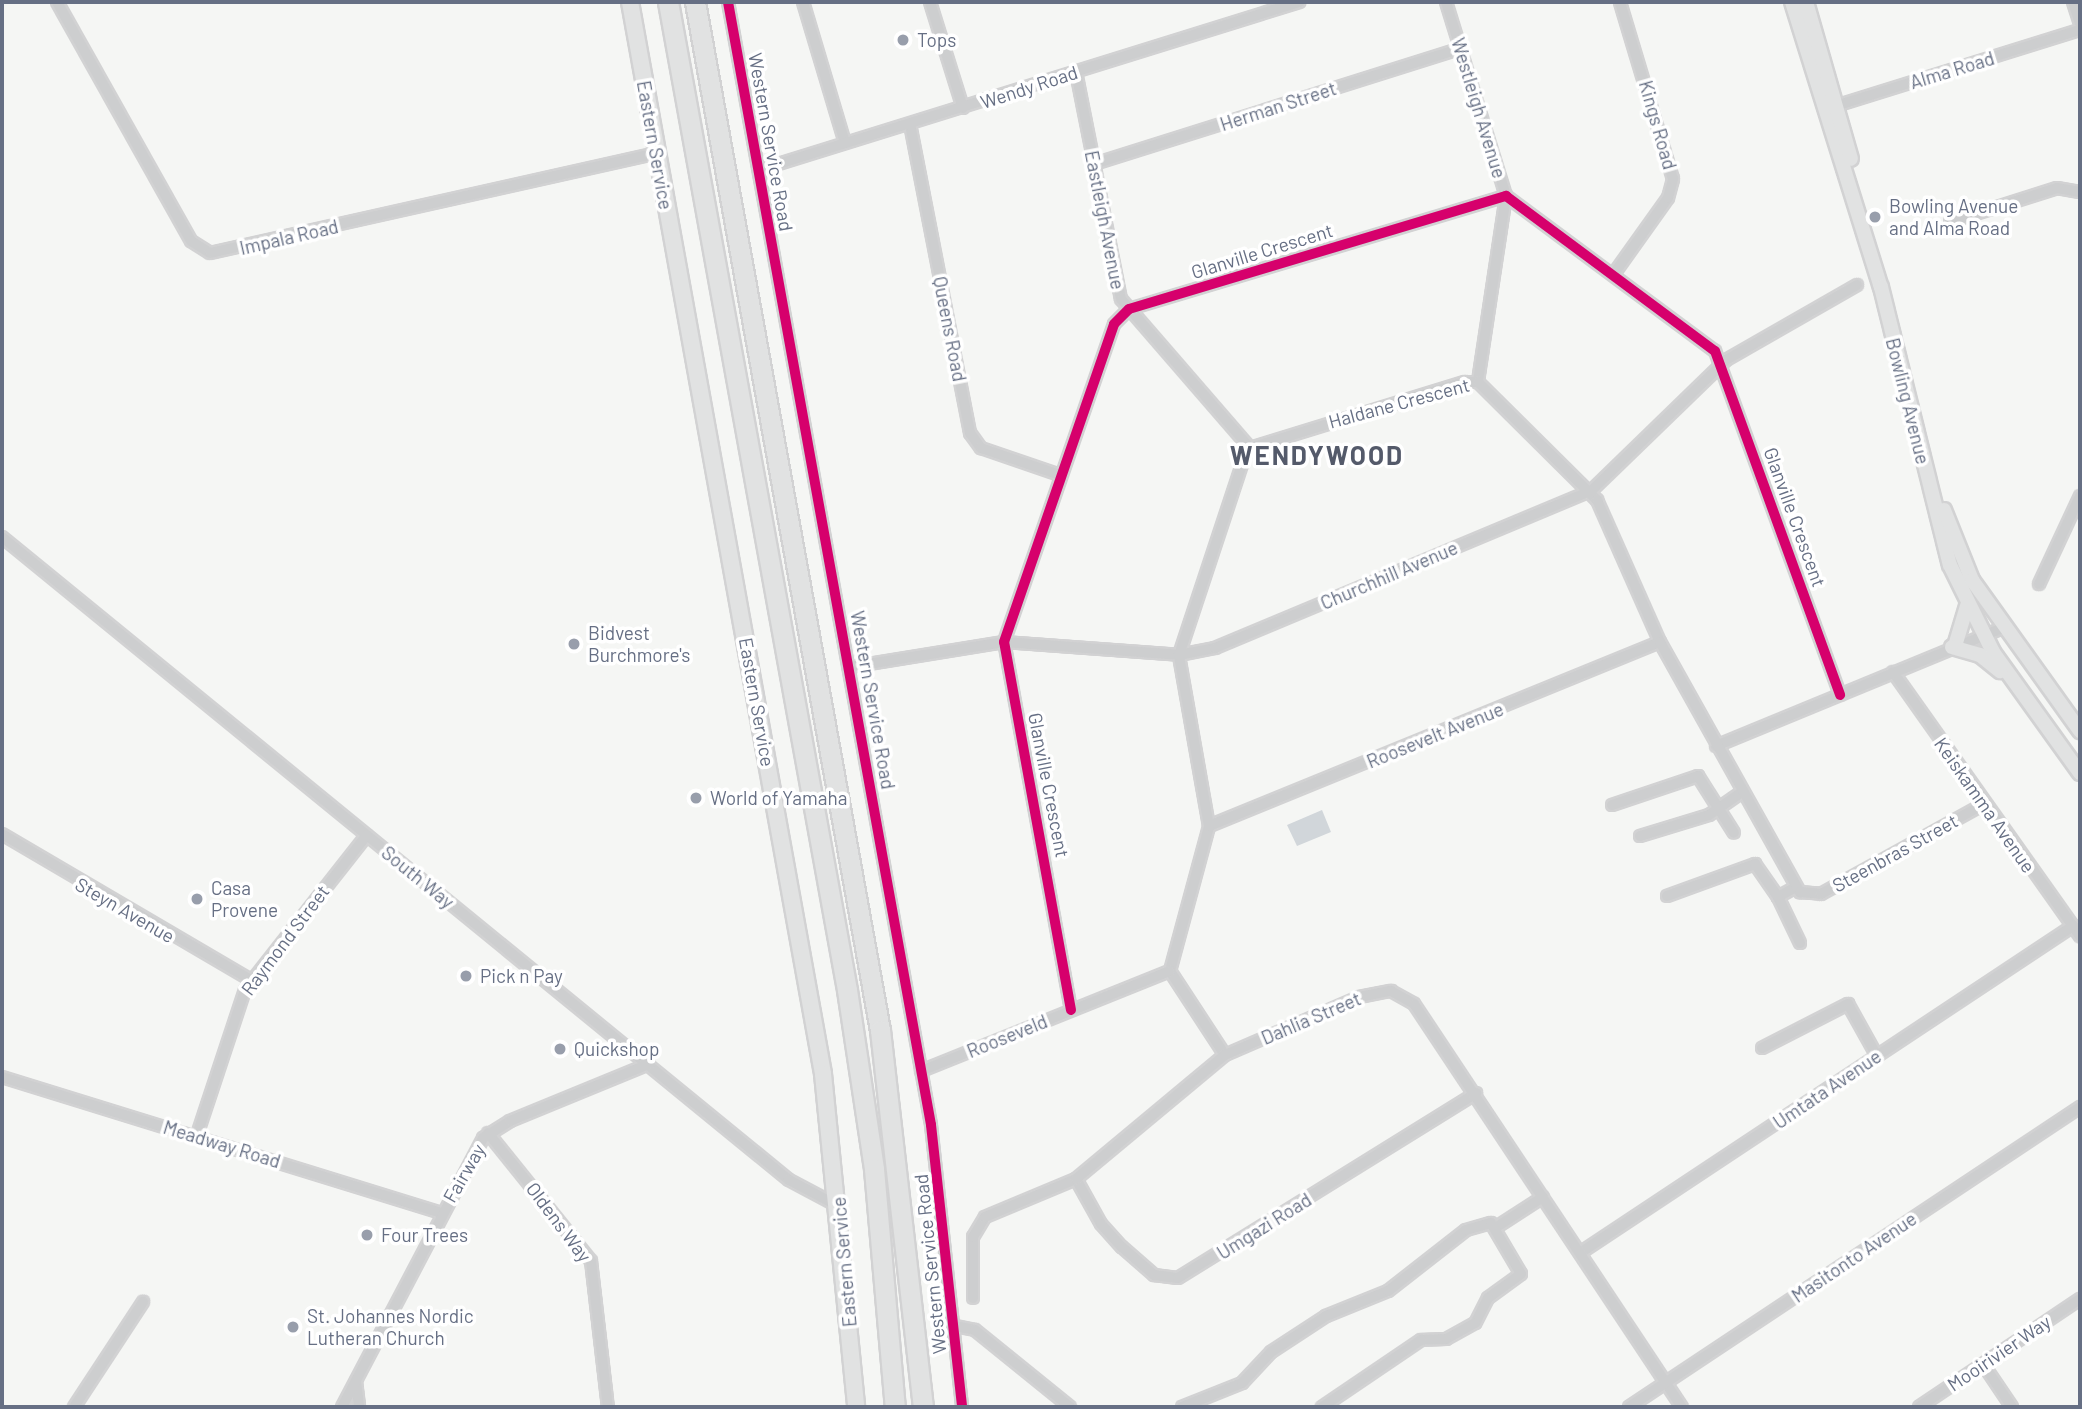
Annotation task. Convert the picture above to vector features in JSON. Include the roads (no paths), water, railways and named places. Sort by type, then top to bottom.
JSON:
[{"type":"highway","points":[[668,2],[852,1017],[882,1240],[895,1407]]},
{"type":"highway","points":[[695,2],[880,1030],[923,1407]]},
{"type":"main road","name":"Eastern Service","points":[[630,2],[808,984],[840,1207],[856,1407]]},
{"type":"main road","name":"Bowling Avenue","points":[[1792,2],[1830,107],[1877,274],[1941,532],[1967,606],[2012,680],[2080,774]]},
{"type":"main road","name":"Bowling Avenue","points":[[1806,2],[1830,107],[1938,492],[1964,565],[2005,628],[2080,731]]},
{"type":"main road","points":[[1967,606],[1954,646],[1980,655],[2012,680]]},
{"type":"street","name":"Impala Road","points":[[57,2],[191,242],[210,253],[657,153]]},
{"type":"street","name":"Western Service Road","points":[[727,2],[850,667],[921,1071],[955,1326],[962,1407]]},
{"type":"street","points":[[803,2],[845,144]]},
{"type":"street","points":[[930,2],[963,108]]},
{"type":"street","name":"Wendy Road","points":[[759,170],[1299,2]]},
{"type":"street","name":"Westleigh Avenue","points":[[1446,2],[1506,196],[1478,382]]},
{"type":"street","name":"Kings Road","points":[[1614,275],[1668,198],[1673,179],[1620,2]]},
{"type":"street","points":[[2073,2],[2080,24]]},
{"type":"street","name":"Alma Road","points":[[1830,107],[2080,30]]},
{"type":"street","name":"Herman Street","points":[[1094,164],[1461,48]]},
{"type":"street","name":"Eastleigh Avenue","points":[[1076,72],[1115,280],[1129,309],[1250,448]]},
{"type":"street","name":"Queens Road","points":[[910,124],[970,433],[981,448],[1060,475]]},
{"type":"street","points":[[1950,222],[2057,188],[2080,192]]},
{"type":"street","name":"Glanville Crescent","points":[[1071,1010],[1004,642],[1114,324],[1129,309],[1506,196],[1709,346],[1722,363],[1840,695]]},
{"type":"street","name":"Churchhill Avenue","points":[[850,667],[1004,642],[1179,655],[1215,648],[1591,491],[1722,363],[1857,285]]},
{"type":"street","name":"Haldane Crescent","points":[[1250,448],[1478,382],[1591,491],[1660,642],[1796,887],[1806,896]]},
{"type":"street","points":[[1225,1055],[1170,971],[1209,826],[1179,655],[1250,448]]},
{"type":"street","points":[[2039,584],[2080,496]]},
{"type":"street","name":"South Way","points":[[2,537],[804,1192],[840,1207]]},
{"type":"street","points":[[1716,746],[1954,646],[2005,628]]},
{"type":"street","name":"Roosevelt Avenue","points":[[1209,826],[1660,642]]},
{"type":"street","name":"Keiskamma Avenue","points":[[1893,672],[1982,805],[2077,931]]},
{"type":"street","points":[[1612,805],[1691,775],[1707,781],[1734,833]]},
{"type":"street","points":[[1640,836],[1721,808],[1742,792]]},
{"type":"street","name":"Steenbras Street","points":[[1806,896],[1821,894],[1982,805]]},
{"type":"street","name":"Steyn Avenue","points":[[2,834],[251,980]]},
{"type":"street","name":"Raymond Street","points":[[197,1135],[251,980],[367,835]]},
{"type":"street","points":[[1667,896],[1755,864],[1778,897],[1800,943]]},
{"type":"street","points":[[1778,897],[1796,887]]},
{"type":"street","name":"Umtata Avenue","points":[[1580,1253],[1877,1056],[2077,931]]},
{"type":"street","name":"Rooseveld","points":[[921,1071],[1170,971]]},
{"type":"street","name":"Dahlia Street","points":[[973,1298],[973,1237],[981,1220],[1076,1179],[1225,1055],[1359,996],[1391,991],[1415,1004],[1682,1407]]},
{"type":"street","points":[[1762,1048],[1848,1004],[1877,1056]]},
{"type":"street","name":"Fairway","points":[[342,1407],[441,1213],[488,1133],[649,1064]]},
{"type":"street","name":"Meadway Road","points":[[2,1077],[197,1135],[441,1213]]},
{"type":"street","name":"Umgazi Road","points":[[1076,1179],[1101,1224],[1122,1247],[1154,1275],[1178,1278],[1476,1094]]},
{"type":"street","name":"Masitonto Avenue","points":[[1629,1407],[2080,1107]]},
{"type":"street","name":"Oldens Way","points":[[488,1133],[591,1261],[608,1407]]},
{"type":"street","points":[[1495,1228],[1543,1198]]},
{"type":"street","points":[[1182,1407],[1242,1382],[1271,1352],[1326,1316],[1393,1289],[1477,1223],[1486,1220],[1495,1228],[1523,1271],[1488,1298],[1478,1320],[1446,1339],[1418,1341],[1322,1407]]},
{"type":"street","name":"Mooirivier Way","points":[[1919,1407],[2080,1299]]},
{"type":"street","points":[[74,1407],[143,1302]]},
{"type":"street","points":[[955,1326],[975,1330],[1070,1407]]},
{"type":"street","points":[[1983,1364],[2012,1407]]},
{"type":"street","points":[[356,1381],[359,1407]]},
{"type":"place","name":"Tops","points":[[903,40]]},
{"type":"place","name":"Bowling Avenue and Alma Road","points":[[1875,217]]},
{"type":"place","name":"Bidvest Burchmore's","points":[[574,644]]},
{"type":"place","name":"World of Yamaha","points":[[696,798]]},
{"type":"place","name":"Casa Provene","points":[[197,899]]},
{"type":"place","name":"Pick n Pay","points":[[466,976]]},
{"type":"place","name":"Quickshop","points":[[560,1049]]},
{"type":"place","name":"Four Trees","points":[[367,1235]]},
{"type":"place","name":"St. Johannes Nordic Lutheran Church","points":[[293,1327]]},
{"type":"district","name":"WENDYWOOD","points":[[1317,455]]}]
